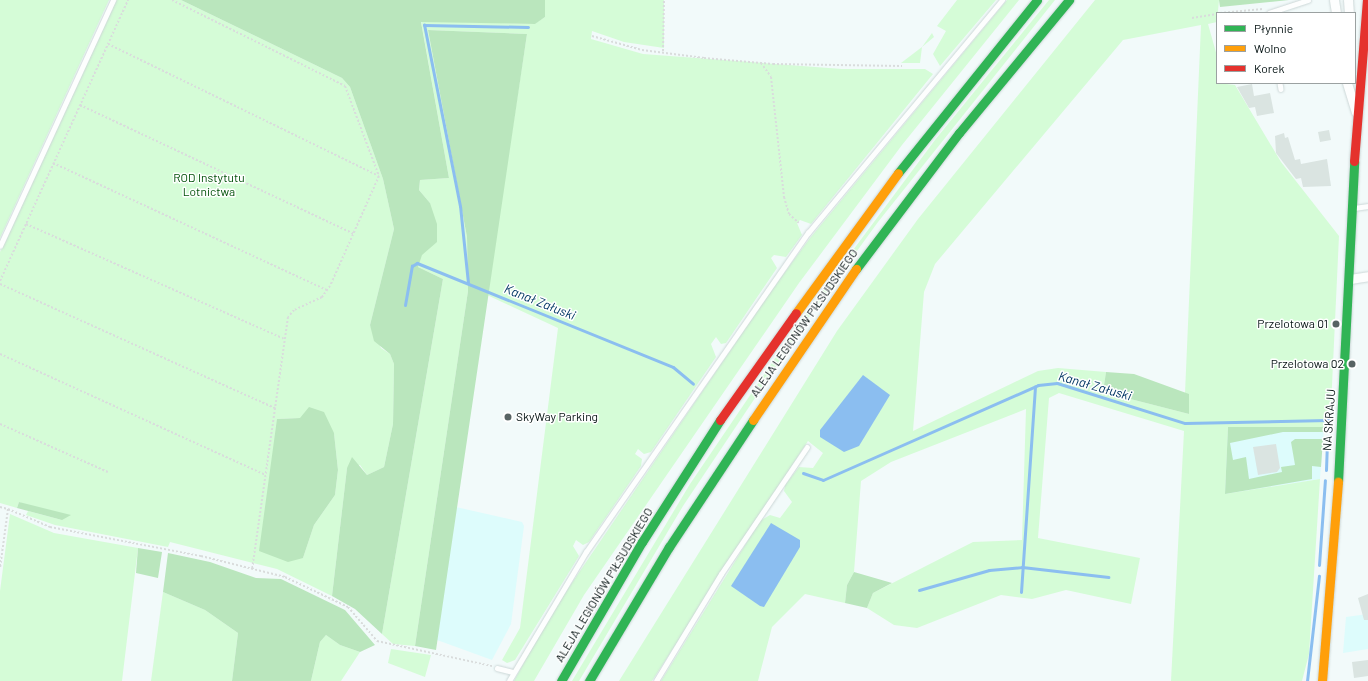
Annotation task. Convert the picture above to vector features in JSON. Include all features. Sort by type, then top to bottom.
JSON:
[{"type":"main road","name":"ALEJA LEGIONÓW PIŁSUDSKIEGO","points":[[560,681],[642,542],[729,406],[879,197],[1037,0]]},
{"type":"main road","name":"ALEJA LEGIONÓW PIŁSUDSKIEGO","points":[[589,681],[669,546],[838,292],[958,133],[1069,0]]},
{"type":"main road","name":"NA SKRAJU","points":[[1322,681],[1331,602],[1354,208],[1356,112],[1364,60],[1367,0]]},
{"type":"street","points":[[1334,0],[1336,12]]},
{"type":"street","points":[[1348,0],[1349,12]]},
{"type":"street","name":"NA SKRAJU","points":[[1346,84],[1356,112]]},
{"type":"street","points":[[1354,84],[1356,112]]},
{"type":"street","points":[[1350,279],[1368,276]]},
{"type":"lane","points":[[0,246],[113,0]]},
{"type":"lane","points":[[508,681],[586,552],[808,233],[1002,0]]},
{"type":"lane","points":[[1269,12],[1308,0]]},
{"type":"lane","points":[[1280,84],[1281,89]]},
{"type":"lane","points":[[1354,208],[1368,206]]},
{"type":"lane","points":[[656,681],[721,574],[807,447]]},
{"type":"lane","points":[[497,668],[513,672]]},
{"type":"path","points":[[0,280],[128,0]]},
{"type":"path","points":[[172,0],[345,86],[379,176],[354,234],[327,290],[322,297],[291,312],[285,339],[252,570]]},
{"type":"path","points":[[663,51],[664,0]]},
{"type":"path","points":[[1192,18],[1216,13]]},
{"type":"path","points":[[592,36],[642,50],[663,51],[762,63],[902,66]]},
{"type":"path","points":[[108,44],[379,176]]},
{"type":"path","points":[[762,63],[771,77],[784,197],[789,214],[799,223]]},
{"type":"path","points":[[80,105],[354,234]]},
{"type":"path","points":[[54,163],[327,290]]},
{"type":"path","points":[[26,224],[285,339]]},
{"type":"path","points":[[0,284],[275,408]]},
{"type":"path","points":[[0,354],[265,475]]},
{"type":"path","points":[[0,424],[108,472]]},
{"type":"path","points":[[0,506],[50,527],[285,577],[342,604],[378,641],[392,647],[446,653],[497,668]]},
{"type":"path","points":[[0,568],[8,509]]},
{"type":"shaded area","points":[[1228,427],[1324,427],[1320,479],[1225,494]]},
{"type":"shaded area","points":[[456,507],[522,522],[524,526],[511,624],[492,660],[437,640]]},
{"type":"shaded area","points":[[1368,614],[1368,649],[1343,653],[1346,617]]},
{"type":"green space","points":[[0,0],[109,0],[0,238]]},
{"type":"green space","name":"ROD Instytutu Lotnictwa","points":[[116,0],[181,0],[342,78],[350,87],[383,179],[394,229],[370,325],[381,348],[390,354],[394,364],[393,424],[384,467],[367,475],[360,465],[347,468],[332,596],[277,569],[170,542],[168,547],[55,525],[26,515],[28,511],[62,520],[19,502],[17,508],[0,503],[0,252]],"holes":[[[300,418],[334,433],[338,470],[335,495],[314,525],[303,558],[277,419]]]},
{"type":"green space","points":[[181,0],[545,0],[545,17],[535,24],[421,22],[449,178],[420,180],[419,190],[430,203],[437,224],[437,242],[422,255],[418,267],[443,279],[382,634],[355,609],[332,596],[347,468],[352,457],[367,475],[384,467],[393,424],[394,364],[390,354],[374,341],[370,325],[394,229],[383,179],[350,87],[342,78]]},
{"type":"green space","points":[[545,0],[664,0],[664,48],[624,42],[592,31],[591,39],[643,54],[842,69],[925,69],[933,74],[811,224],[800,220],[797,223],[802,235],[786,257],[774,255],[771,258],[777,268],[726,343],[721,344],[716,337],[711,344],[716,357],[651,452],[644,454],[638,449],[635,454],[642,459],[641,466],[589,542],[583,545],[576,540],[573,546],[579,556],[515,660],[507,663],[502,660],[520,628],[558,328],[487,295],[527,34],[428,30],[467,237],[468,291],[415,646],[393,644],[382,634],[443,279],[418,267],[430,203],[419,190],[420,180],[449,178],[421,21],[534,24],[545,17]]},
{"type":"green space","points":[[957,0],[996,0],[940,66],[933,54],[946,31],[937,26]]},
{"type":"green space","points":[[1007,0],[1019,0],[902,145],[799,283],[584,595],[534,681],[514,681],[548,618],[768,295],[810,238]]},
{"type":"green space","points":[[1049,0],[1055,0],[878,222],[809,317],[683,506],[579,681],[572,681],[690,484],[801,320],[935,140]]},
{"type":"green space","points":[[1095,0],[1219,0],[1218,12],[1216,12],[1216,22],[1208,24],[1216,52],[1216,84],[1235,85],[1281,162],[1339,236],[1330,428],[1228,427],[1225,494],[1320,479],[1309,654],[1302,681],[1171,681],[1184,431],[1059,393],[1049,398],[1038,538],[1140,558],[1131,604],[1066,590],[1032,599],[1001,595],[917,628],[894,625],[867,608],[873,593],[973,542],[1022,540],[1026,409],[891,462],[861,481],[854,572],[847,585],[845,603],[805,594],[772,627],[758,681],[661,681],[760,521],[770,515],[780,518],[792,502],[784,491],[785,485],[799,467],[813,468],[823,453],[808,441],[652,681],[619,681],[837,331],[918,219]],"holes":[[[1201,25],[1185,393],[1189,395],[1189,414],[1103,392],[1106,372],[1058,368],[1038,371],[913,431],[924,292],[935,264],[1123,40]]]},
{"type":"green space","points":[[1219,0],[1289,0],[1220,7]]},
{"type":"green space","points":[[428,30],[527,34],[436,650],[415,646],[468,291],[467,237]]},
{"type":"green space","points":[[932,33],[934,37],[922,47]]},
{"type":"green space","points":[[922,47],[920,63],[901,63]]},
{"type":"green space","points":[[1106,372],[1134,374],[1189,394],[1189,414],[1103,392]]},
{"type":"green space","points":[[309,407],[324,412],[334,433],[338,470],[335,495],[314,525],[303,558],[288,562],[259,551],[277,419],[300,418]]},
{"type":"green space","points":[[1228,427],[1324,427],[1323,432],[1283,432],[1230,443],[1233,460],[1246,457],[1249,479],[1282,472],[1281,467],[1295,465],[1291,442],[1295,439],[1323,439],[1321,467],[1312,466],[1312,479],[1225,494]]},
{"type":"green space","points":[[19,502],[71,515],[62,520],[17,508]]},
{"type":"green space","points":[[10,514],[54,533],[138,548],[122,681],[0,681],[0,591]]},
{"type":"green space","points":[[138,548],[162,552],[158,578],[136,573]]},
{"type":"green space","points":[[168,553],[210,562],[256,578],[281,579],[345,610],[375,645],[360,652],[340,645],[326,635],[320,642],[311,681],[232,681],[238,633],[205,610],[163,592]]},
{"type":"green space","points":[[854,572],[892,583],[873,593],[867,608],[845,603],[847,585]]},
{"type":"green space","points":[[163,592],[205,610],[238,633],[232,681],[151,681]]},
{"type":"green space","points":[[326,635],[340,645],[360,652],[341,681],[311,681],[320,642]]},
{"type":"green space","points":[[391,649],[431,655],[425,677],[388,663]]},
{"type":"water","points":[[863,375],[890,395],[859,446],[844,452],[820,437],[820,430]]},
{"type":"water","points":[[771,523],[800,540],[800,547],[764,607],[760,606],[731,586]]},
{"type":"building","points":[[1252,84],[1254,96],[1270,93],[1274,113],[1257,116],[1255,107],[1249,108],[1237,87]]},
{"type":"building","points":[[1329,130],[1331,140],[1320,142],[1318,132]]},
{"type":"building","points":[[1284,133],[1285,138],[1288,137],[1295,160],[1300,159],[1301,164],[1327,159],[1331,186],[1303,187],[1301,178],[1296,179],[1276,153],[1275,136]]},
{"type":"building","points":[[1276,444],[1280,468],[1277,472],[1258,475],[1253,447]]},
{"type":"building","points":[[1368,594],[1368,620],[1364,620],[1358,598]]},
{"type":"building","points":[[1368,660],[1368,676],[1354,678],[1352,662]]},
{"type":"waterway","points":[[468,283],[460,206],[424,25],[528,27]]},
{"type":"waterway","name":"Kanał Załuski","points":[[405,305],[412,266],[417,263],[673,367],[693,384]]},
{"type":"waterway","name":"Kanał Załuski","points":[[803,473],[823,480],[1038,385],[1057,383],[1185,423],[1328,420],[1328,426]]},
{"type":"waterway","points":[[1021,592],[1035,386]]},
{"type":"waterway","points":[[1326,470],[1327,443]]},
{"type":"waterway","points":[[1319,565],[1325,480]]},
{"type":"waterway","points":[[919,590],[989,570],[1022,567],[1108,577]]},
{"type":"waterway","points":[[1307,681],[1319,576]]},
{"type":"traffic: fast","points":[[898,173],[1037,0]]},
{"type":"traffic: fast","points":[[856,269],[959,133],[1069,0]]},
{"type":"traffic: fast","points":[[1338,482],[1354,161]]},
{"type":"traffic: fast","points":[[561,681],[642,542],[720,420]]},
{"type":"traffic: fast","points":[[589,681],[669,547],[753,420]]},
{"type":"traffic: slow","points":[[796,313],[898,173]]},
{"type":"traffic: slow","points":[[753,420],[856,269]]},
{"type":"traffic: slow","points":[[1322,681],[1338,482]]},
{"type":"traffic: jam","points":[[1354,161],[1367,0]]},
{"type":"traffic: jam","points":[[720,420],[796,313]]},
{"type":"place","name":"Przelotowa 01","points":[[1336,324]]},
{"type":"place","name":"Przelotowa 02","points":[[1352,364]]},
{"type":"place","name":"SkyWay Parking","points":[[508,417]]}]
